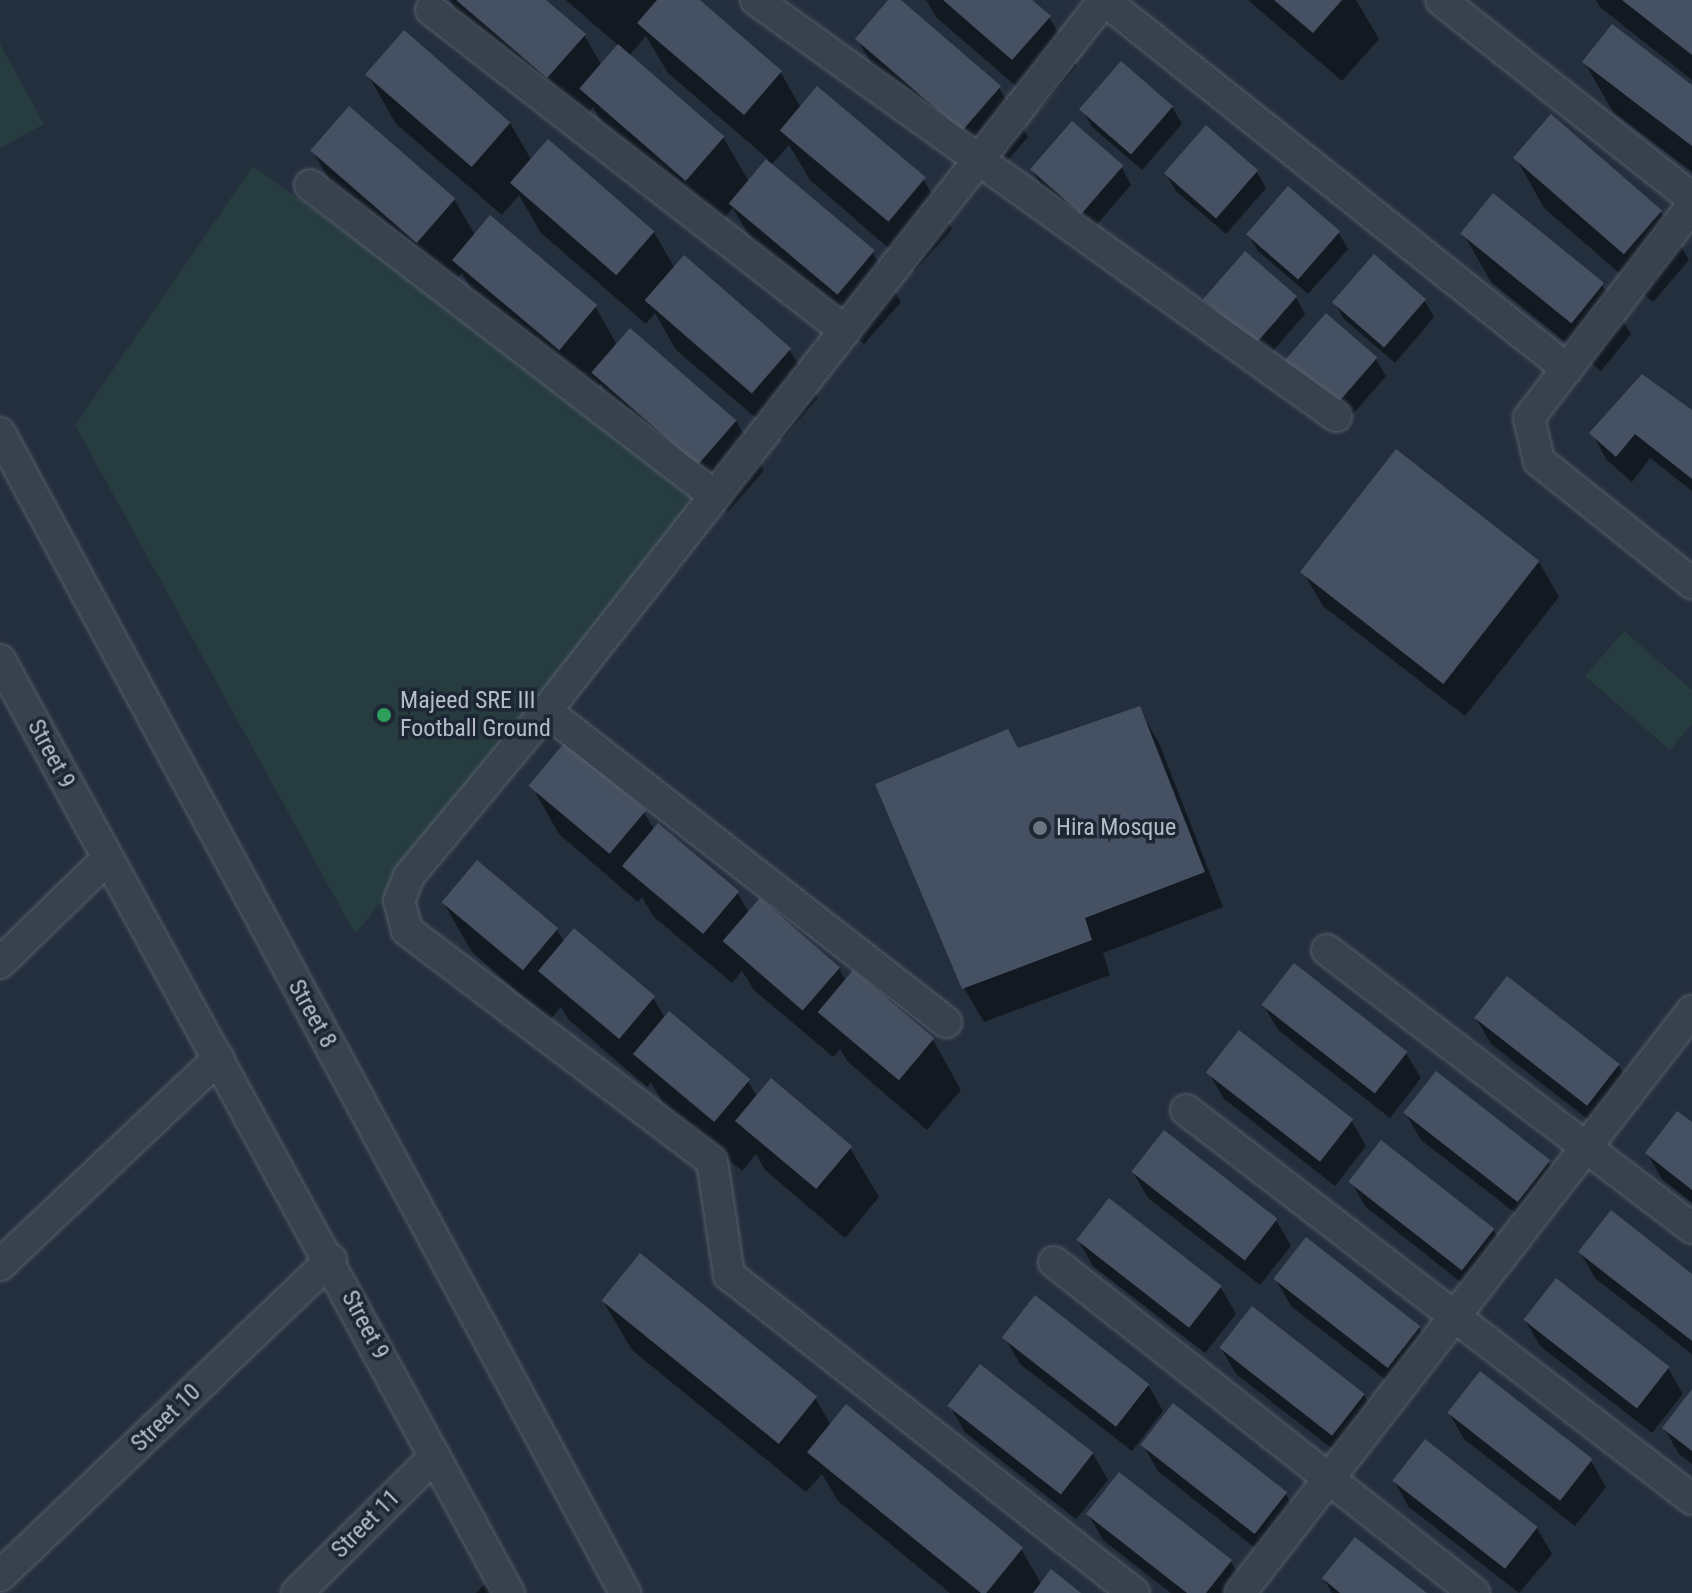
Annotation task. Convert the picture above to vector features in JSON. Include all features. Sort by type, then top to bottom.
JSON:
[{"type":"street","points":[[756,0],[1336,416]]},
{"type":"street","points":[[1134,1593],[729,1275],[712,1161],[407,930],[399,901],[409,876],[546,711],[1104,0],[1567,369]]},
{"type":"street","points":[[1441,0],[1692,198]]},
{"type":"street","points":[[431,10],[845,331]]},
{"type":"street","points":[[310,185],[715,496]]},
{"type":"street","points":[[1692,206],[1529,418],[1539,461],[1692,583]]},
{"type":"street","name":"Street 8","points":[[0,433],[625,1593]]},
{"type":"street","name":"Street 9","points":[[0,660],[107,859],[331,1260],[509,1593]]},
{"type":"street","points":[[546,711],[946,1022]]},
{"type":"street","points":[[0,963],[107,859]]},
{"type":"street","points":[[1327,950],[1692,1228]]},
{"type":"street","points":[[1240,1593],[1692,1011]]},
{"type":"street","points":[[0,1265],[219,1058]]},
{"type":"street","points":[[1186,1110],[1456,1313],[1692,1499]]},
{"type":"street","name":"Street 10","points":[[0,1576],[331,1260]]},
{"type":"street","points":[[1054,1262],[1474,1593]]},
{"type":"street","name":"Street 11","points":[[297,1593],[435,1456]]},
{"type":"green space","points":[[0,44],[44,124],[0,148]]},
{"type":"green space","name":"Majeed SRE III Football Ground","points":[[253,166],[715,496],[355,934],[75,425]]},
{"type":"green space","points":[[1624,631],[1692,690],[1692,724],[1670,750],[1585,676]]},
{"type":"building","points":[[456,0],[546,0],[586,34],[547,78]]},
{"type":"building","points":[[657,0],[700,0],[782,71],[744,115],[637,23]]},
{"type":"building","points":[[888,0],[901,0],[1001,86],[962,131],[855,39]]},
{"type":"building","points":[[943,0],[1032,0],[1051,16],[1012,60]]},
{"type":"building","points":[[1274,0],[1342,0],[1313,33]]},
{"type":"building","points":[[1622,0],[1692,0],[1692,55]]},
{"type":"building","points":[[1612,24],[1692,85],[1692,146],[1582,62]]},
{"type":"building","points":[[404,30],[510,123],[472,167],[365,75]]},
{"type":"building","points":[[618,44],[724,137],[686,181],[579,89]]},
{"type":"building","points":[[1121,61],[1173,106],[1131,155],[1079,109]]},
{"type":"building","points":[[817,86],[926,177],[888,222],[780,130]]},
{"type":"building","points":[[349,106],[455,199],[417,243],[310,151]]},
{"type":"building","points":[[1551,114],[1662,210],[1624,254],[1513,158]]},
{"type":"building","points":[[1072,121],[1123,166],[1081,214],[1030,169]]},
{"type":"building","points":[[1206,125],[1258,170],[1216,219],[1164,173]]},
{"type":"building","points":[[548,139],[654,232],[616,275],[510,183]]},
{"type":"building","points":[[766,159],[875,250],[837,295],[729,203]]},
{"type":"building","points":[[1288,186],[1340,231],[1298,280],[1246,234]]},
{"type":"building","points":[[1493,193],[1604,283],[1571,323],[1460,233]]},
{"type":"building","points":[[490,215],[597,305],[559,350],[452,260]]},
{"type":"building","points":[[1245,251],[1297,296],[1255,345],[1203,299]]},
{"type":"building","points":[[1374,254],[1426,299],[1384,348],[1332,302]]},
{"type":"building","points":[[684,255],[791,348],[752,393],[645,300]]},
{"type":"building","points":[[1326,313],[1377,358],[1335,406],[1284,361]]},
{"type":"building","points":[[630,328],[736,421],[698,465],[591,373]]},
{"type":"building","points":[[1642,374],[1692,410],[1692,479],[1635,434],[1616,457],[1589,433]]},
{"type":"building","points":[[1396,449],[1539,561],[1443,684],[1300,572]]},
{"type":"building","name":"Hira Mosque","points":[[1140,706],[1205,872],[1085,918],[1092,940],[962,989],[875,784],[1008,729],[1018,748]]},
{"type":"building","points":[[565,742],[646,810],[610,854],[528,786]]},
{"type":"building","points":[[658,823],[739,891],[703,934],[622,866]]},
{"type":"building","points":[[477,860],[558,928],[523,970],[442,902]]},
{"type":"building","points":[[760,898],[840,968],[803,1011],[723,941]]},
{"type":"building","points":[[574,928],[655,996],[619,1039],[538,971]]},
{"type":"building","points":[[1294,963],[1407,1052],[1375,1093],[1261,1005]]},
{"type":"building","points":[[853,970],[934,1038],[899,1080],[818,1012]]},
{"type":"building","points":[[1507,976],[1620,1064],[1587,1106],[1474,1018]]},
{"type":"building","points":[[669,1011],[750,1079],[714,1122],[633,1054]]},
{"type":"building","points":[[1239,1030],[1353,1119],[1320,1162],[1206,1073]]},
{"type":"building","points":[[1436,1071],[1550,1160],[1518,1202],[1403,1113]]},
{"type":"building","points":[[771,1078],[852,1146],[816,1189],[735,1121]]},
{"type":"building","points":[[1677,1111],[1692,1122],[1692,1190],[1645,1153]]},
{"type":"building","points":[[1164,1130],[1277,1219],[1245,1260],[1131,1172]]},
{"type":"building","points":[[1381,1140],[1494,1229],[1462,1270],[1348,1182]]},
{"type":"building","points":[[1109,1198],[1222,1286],[1189,1328],[1076,1240]]},
{"type":"building","points":[[1611,1210],[1692,1274],[1692,1341],[1578,1252]]},
{"type":"building","points":[[1306,1237],[1420,1326],[1388,1368],[1273,1279]]},
{"type":"building","points":[[640,1253],[817,1396],[779,1444],[602,1300]]},
{"type":"building","points":[[1556,1278],[1669,1367],[1637,1408],[1523,1320]]},
{"type":"building","points":[[1035,1295],[1149,1384],[1116,1427],[1002,1338]]},
{"type":"building","points":[[1252,1306],[1365,1394],[1332,1436],[1219,1348]]},
{"type":"building","points":[[980,1364],[1093,1453],[1061,1494],[947,1406]]},
{"type":"building","points":[[1480,1371],[1593,1459],[1560,1501],[1447,1413]]},
{"type":"building","points":[[1692,1389],[1692,1451],[1662,1428]]},
{"type":"building","points":[[1173,1403],[1287,1492],[1255,1534],[1140,1445]]},
{"type":"building","points":[[846,1404],[1023,1547],[986,1593],[981,1593],[807,1452]]},
{"type":"building","points":[[1425,1439],[1538,1527],[1505,1569],[1392,1481]]},
{"type":"building","points":[[1119,1472],[1232,1560],[1206,1593],[1187,1593],[1086,1514]]},
{"type":"building","points":[[1355,1537],[1427,1593],[1340,1593],[1322,1578]]},
{"type":"building","points":[[1051,1569],[1081,1593],[1033,1593]]},
{"type":"place","name":"Majeed SRE III Football Ground","points":[[384,715]]},
{"type":"place","name":"Hira Mosque","points":[[1040,828]]}]
